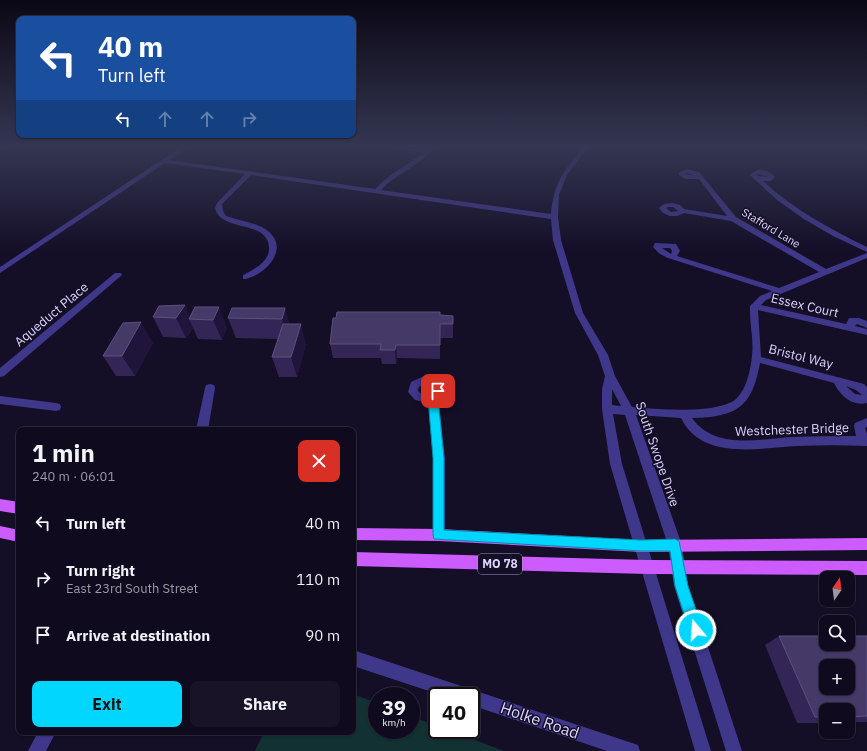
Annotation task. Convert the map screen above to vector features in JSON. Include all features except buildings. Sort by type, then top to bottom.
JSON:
[{"type":"main road","points":[[0,505],[16,508]]},
{"type":"main road","points":[[0,532],[16,535]]},
{"type":"main road","name":"MO 78","points":[[356,534],[439,535],[641,546],[867,544]]},
{"type":"main road","name":"MO 78","points":[[356,559],[647,567],[867,568]]},
{"type":"street","points":[[0,271],[133,182]]},
{"type":"street","points":[[241,182],[219,204],[218,207],[220,212],[224,217],[264,231],[271,240],[273,249],[270,260],[260,269],[246,277]]},
{"type":"street","points":[[314,182],[554,217]]},
{"type":"street","points":[[377,191],[385,182]]},
{"type":"street","name":"South Swope Drive","points":[[561,182],[556,194],[554,217],[557,240],[579,313],[603,355],[610,376],[629,411],[675,545],[681,586],[734,751]]},
{"type":"street","name":"Stafford Lane","points":[[704,182],[733,219],[824,272]]},
{"type":"street","points":[[762,182],[772,194],[800,215],[867,250]]},
{"type":"street","points":[[682,211],[733,219]]},
{"type":"street","points":[[607,409],[684,413],[725,409],[740,402],[747,391],[757,359],[754,306],[763,298],[867,255]]},
{"type":"street","points":[[673,256],[779,291]]},
{"type":"street","name":"Aqueduct Place","points":[[0,373],[118,275]]},
{"type":"street","name":"Essex Court","points":[[754,306],[867,332]]},
{"type":"street","name":"Essex Court","points":[[850,328],[852,320],[859,321],[867,325]]},
{"type":"street","name":"Bristol Way","points":[[757,359],[838,380],[843,392],[848,396],[864,400],[867,394]]},
{"type":"street","name":"South Swope Drive","points":[[610,376],[607,389],[607,409],[616,464],[703,751]]},
{"type":"street","points":[[203,427],[210,388]]},
{"type":"street","points":[[433,398],[439,458],[439,535]]},
{"type":"street","points":[[0,400],[56,407]]},
{"type":"street","name":"Westchester Bridge","points":[[684,413],[687,421],[696,431],[714,441],[731,445],[830,440],[866,441]]},
{"type":"street","name":"Westchester Bridge","points":[[866,441],[858,429],[859,426],[867,422]]},
{"type":"street","points":[[356,659],[441,687]]},
{"type":"street","name":"Holke Road","points":[[480,700],[632,751]]},
{"type":"street","points":[[36,751],[46,735]]},
{"type":"green space","points":[[356,695],[368,700],[368,739],[420,739],[420,719],[428,723],[428,739],[473,739],[504,751],[255,751],[263,735],[356,735]]},
{"type":"route","points":[[438,391],[433,398],[439,458],[439,535],[641,546],[675,545],[681,586],[696,630]]}]
